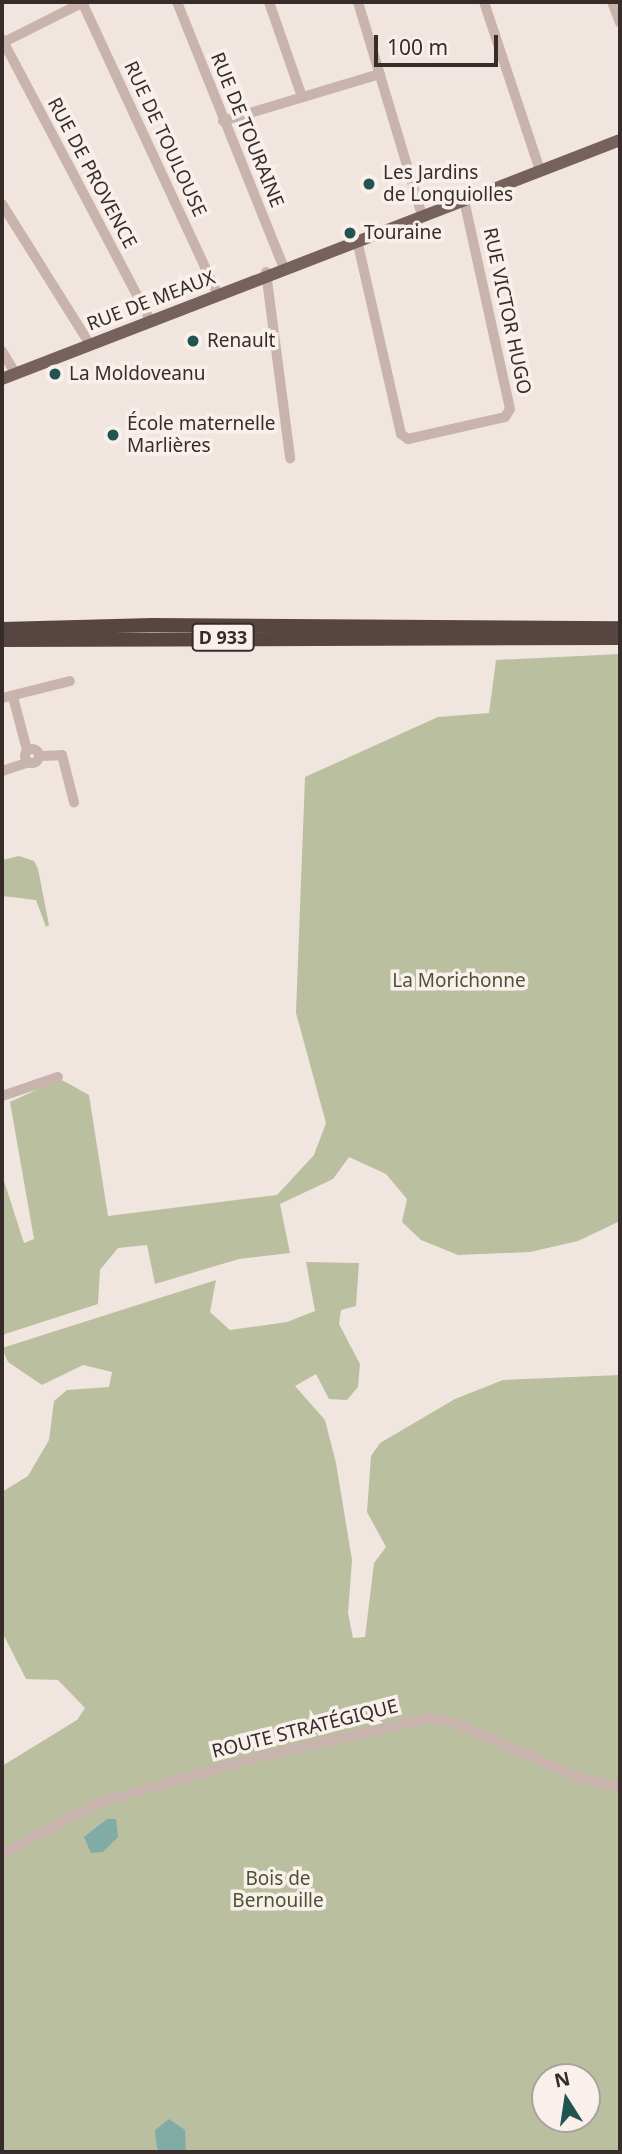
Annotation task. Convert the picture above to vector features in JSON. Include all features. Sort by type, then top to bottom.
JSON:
[{"type":"highway","name":"D 933","points":[[2,629],[127,625],[620,628]]},
{"type":"highway","name":"D 933","points":[[2,640],[620,638]]},
{"type":"main road","name":"RUE DE MEAUX","points":[[10,371],[620,139]]},
{"type":"main road","name":"RUE DE MEAUX","points":[[2,379],[10,371],[86,338],[150,319],[216,290],[267,274]]},
{"type":"street","points":[[2,42],[83,2]]},
{"type":"street","name":"RUE DE TOULOUSE","points":[[83,2],[216,290]]},
{"type":"street","name":"RUE DE TOURAINE","points":[[177,2],[284,268]]},
{"type":"street","points":[[269,2],[302,97]]},
{"type":"street","points":[[358,2],[422,215]]},
{"type":"street","points":[[484,2],[540,170]]},
{"type":"street","points":[[612,2],[620,23]]},
{"type":"street","name":"RUE DE PROVENCE","points":[[2,42],[150,319]]},
{"type":"street","points":[[223,121],[380,74]]},
{"type":"street","name":"RUE VICTOR HUGO","points":[[357,240],[401,434],[408,439],[505,418],[510,409],[464,199]]},
{"type":"street","points":[[2,204],[86,338]]},
{"type":"street","points":[[267,274],[290,458]]},
{"type":"street","points":[[2,351],[10,371]]},
{"type":"street","points":[[2,698],[70,681]]},
{"type":"street","points":[[13,697],[27,750],[24,756],[29,762]]},
{"type":"street","points":[[27,750],[36,750],[39,756]]},
{"type":"street","points":[[2,771],[39,756],[62,755],[74,802]]},
{"type":"street","points":[[2,1096],[58,1077]]},
{"type":"street","name":"ROUTE STRATÉGIQUE","points":[[2,1854],[99,1803],[255,1758],[429,1718],[450,1721],[581,1778],[620,1787]]},
{"type":"green space","name":"La Morichonne","points":[[620,654],[620,1221],[578,1241],[530,1252],[458,1255],[421,1240],[402,1222],[407,1199],[386,1174],[349,1157],[333,1179],[280,1204],[290,1253],[239,1259],[155,1284],[147,1245],[118,1248],[100,1270],[98,1304],[2,1335],[2,1175],[24,1243],[34,1239],[10,1102],[60,1079],[89,1095],[108,1216],[277,1195],[314,1155],[326,1123],[296,1013],[305,777],[438,717],[489,713],[496,660]]},
{"type":"green space","points":[[19,856],[34,861],[38,869],[49,925],[46,927],[36,900],[2,896],[2,860]]},
{"type":"green space","name":"Bois de Bernouille","points":[[306,1262],[359,1263],[356,1306],[341,1310],[339,1324],[360,1364],[358,1387],[347,1400],[329,1399],[316,1374],[295,1386],[325,1420],[336,1463],[352,1560],[348,1613],[353,1638],[365,1637],[374,1563],[386,1547],[367,1512],[371,1456],[380,1443],[455,1399],[503,1380],[620,1375],[620,2152],[2,2152],[2,1766],[77,1720],[85,1708],[58,1680],[26,1679],[2,1632],[2,1492],[28,1476],[49,1440],[54,1401],[67,1390],[109,1387],[112,1372],[83,1365],[42,1385],[8,1362],[2,1348],[216,1280],[210,1312],[230,1330],[287,1322],[315,1311]]},
{"type":"water","points":[[107,1819],[116,1819],[118,1837],[103,1852],[91,1853],[84,1837]]},
{"type":"water","points":[[169,2119],[185,2130],[186,2152],[160,2152],[157,2148],[155,2130]]},
{"type":"place","name":"Les Jardins de Longuiolles","points":[[369,184]]},
{"type":"place","name":"Touraine","points":[[350,233]]},
{"type":"place","name":"Renault","points":[[193,341]]},
{"type":"place","name":"La Moldoveanu","points":[[55,374]]},
{"type":"place","name":"École maternelle Marlières","points":[[113,435]]}]
